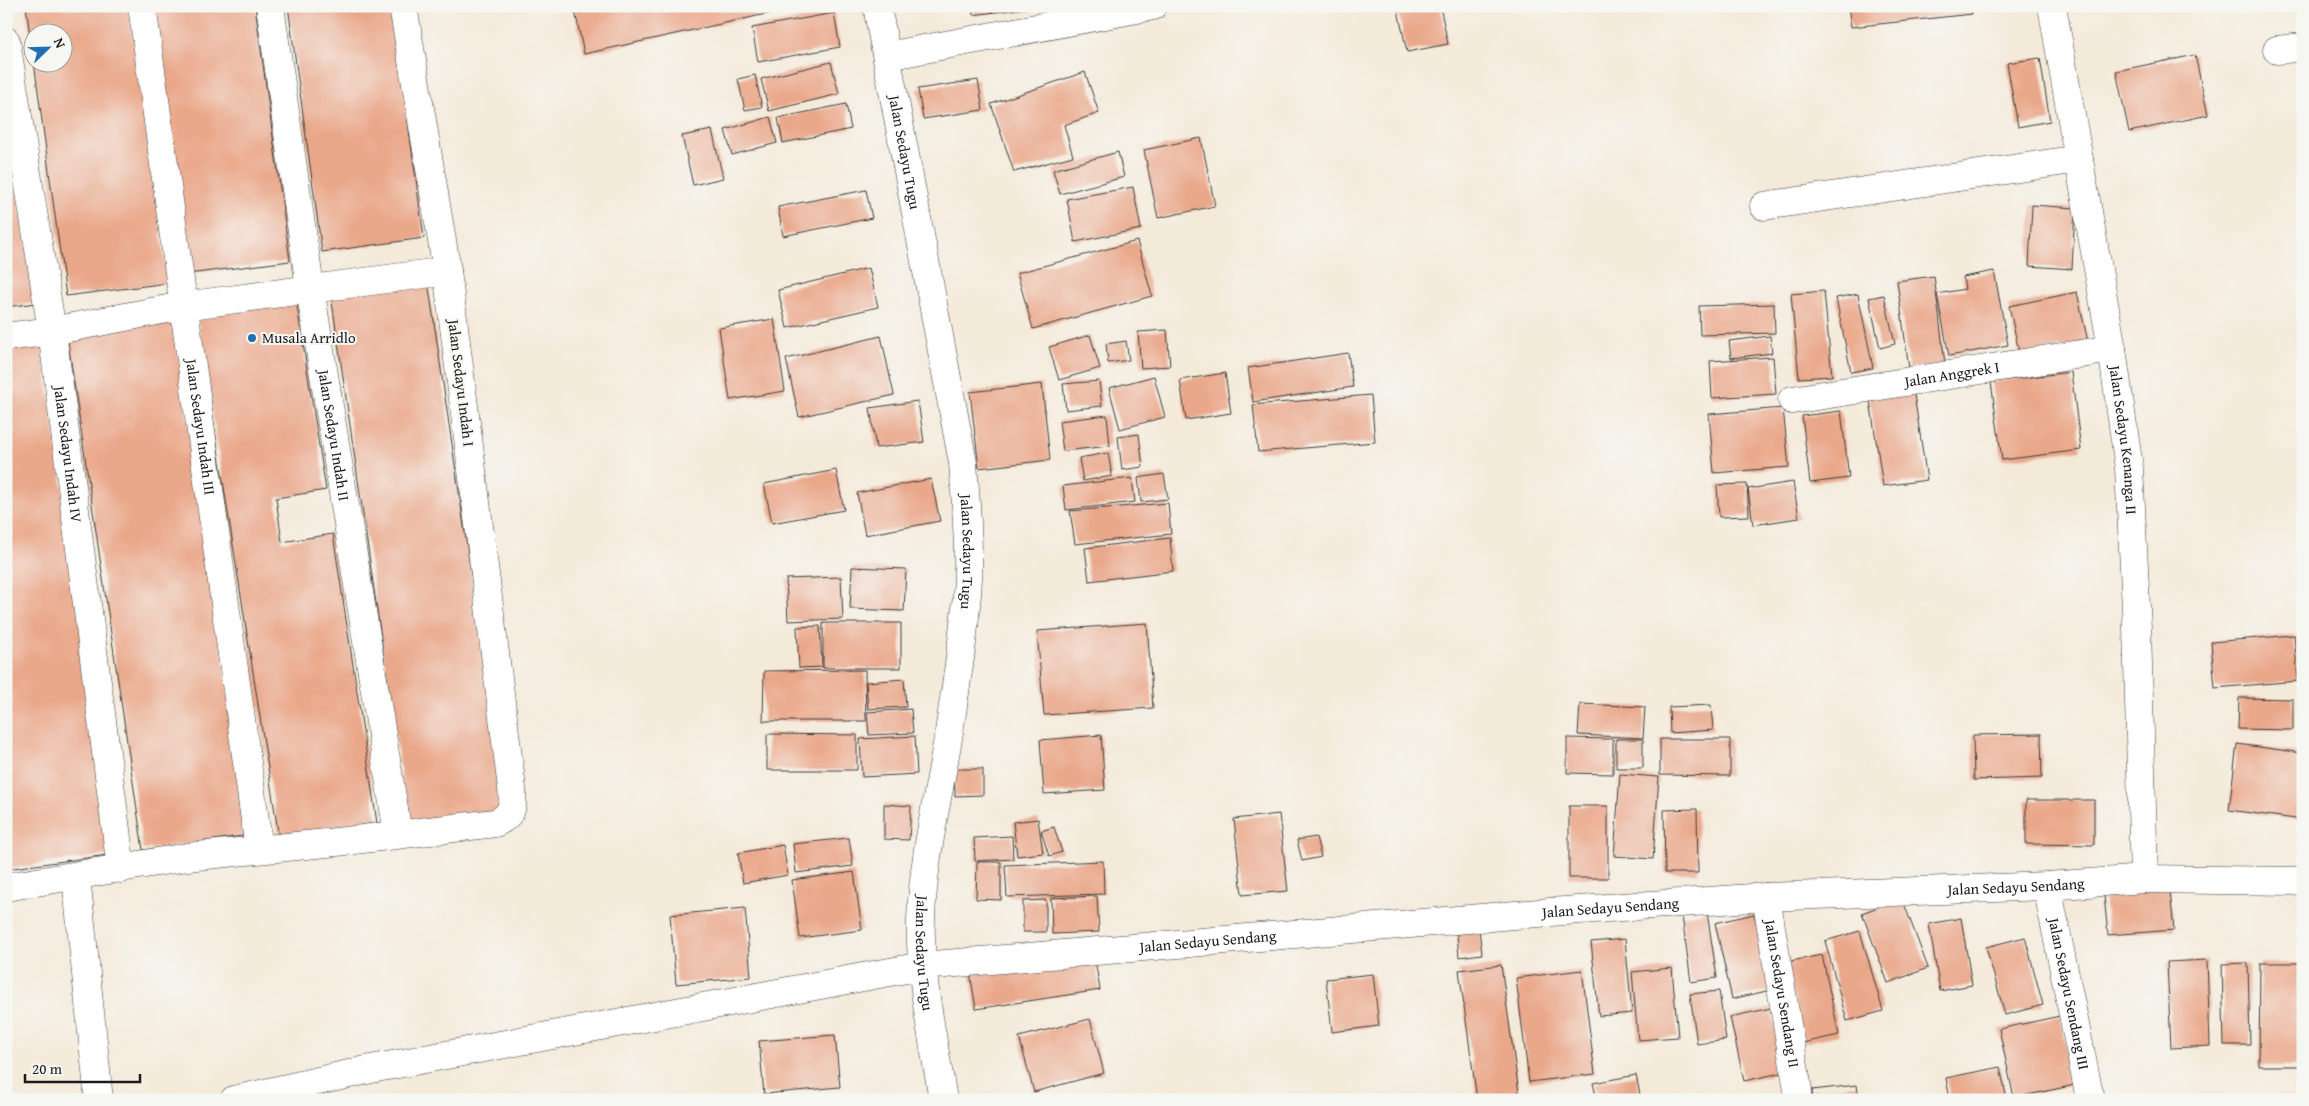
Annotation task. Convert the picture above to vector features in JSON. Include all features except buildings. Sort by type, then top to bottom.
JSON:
[{"type":"street","name":"Jalan Sedayu Indah III","points":[[142,6],[259,849]]},
{"type":"street","name":"Jalan Sedayu Indah II","points":[[270,6],[310,288],[398,834]]},
{"type":"street","name":"Jalan Sedayu Indah I","points":[[6,887],[187,857],[346,841],[495,823],[509,816],[513,808],[509,762],[446,271],[402,6]]},
{"type":"street","name":"Jalan Sedayu Tugu","points":[[877,6],[963,464],[967,518],[968,577],[950,725],[924,874],[921,920],[922,966],[943,1100]]},
{"type":"street","points":[[887,56],[1153,6]]},
{"type":"street","name":"Jalan Sedayu Kenanga II","points":[[2052,6],[2112,349],[2129,468],[2133,531],[2144,879]]},
{"type":"street","name":"Jalan Sedayu Indah IV","points":[[6,41],[52,331],[121,869]]},
{"type":"street","points":[[1764,206],[2079,159]]},
{"type":"street","points":[[6,337],[52,331],[183,306],[446,271]]},
{"type":"street","name":"Jalan Anggrek I","points":[[1792,400],[2112,349]]},
{"type":"street","points":[[76,876],[99,1100]]},
{"type":"street","name":"Jalan Sedayu Sendang","points":[[234,1100],[371,1070],[922,966],[1550,912],[1766,897],[2047,886],[2144,879],[2303,880]]},
{"type":"street","name":"Jalan Sedayu Sendang III","points":[[2047,886],[2088,1089],[2092,1100]]},
{"type":"street","name":"Jalan Sedayu Sendang II","points":[[1766,897],[1798,1090]]},
{"type":"place","name":"Musala Arridlo","points":[[252,338]]}]
